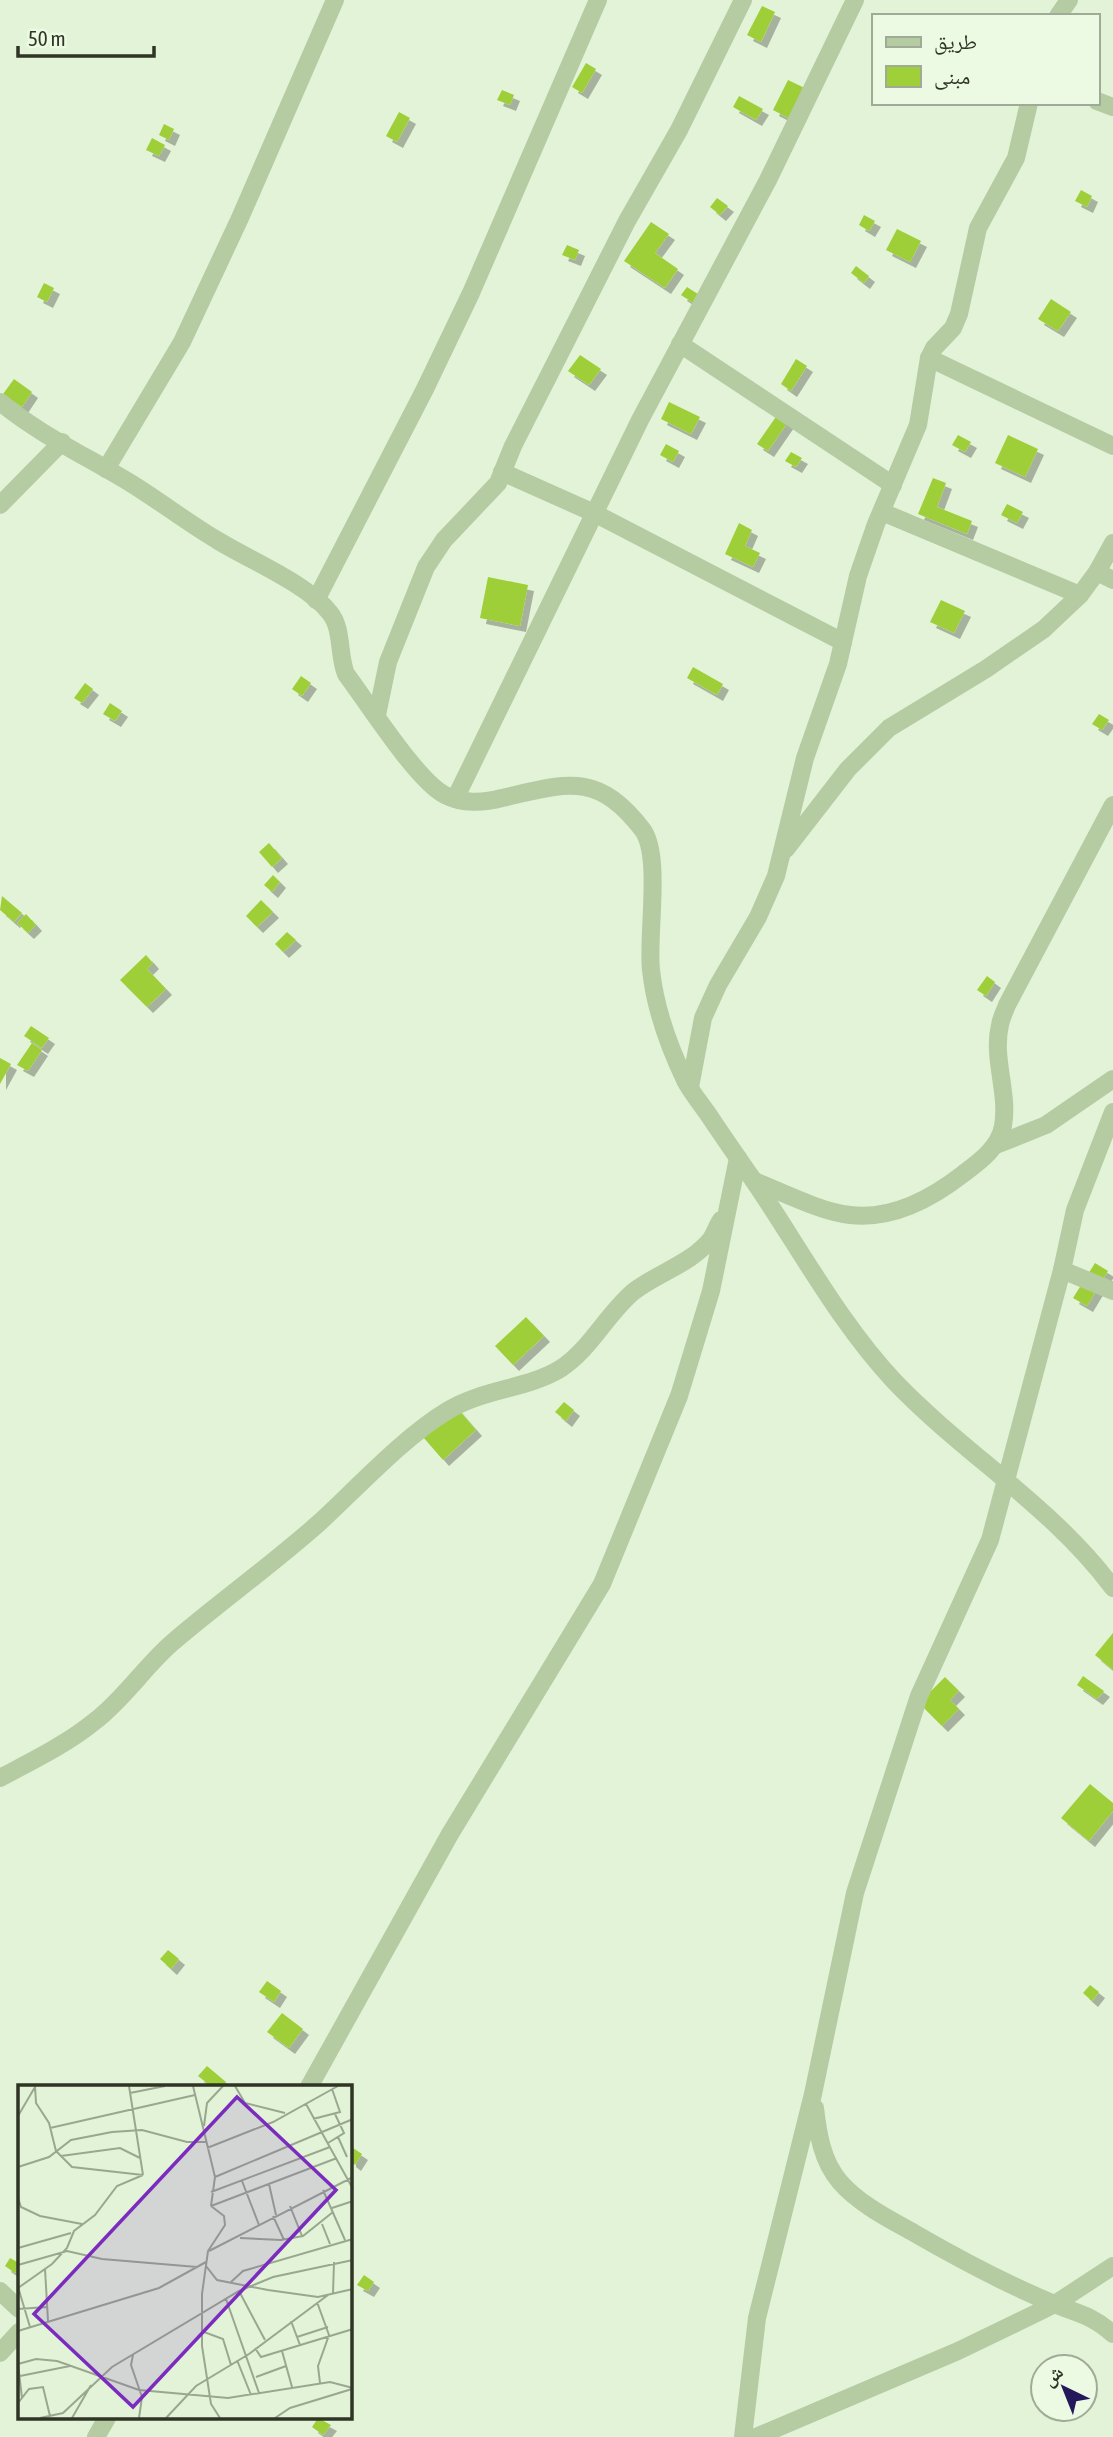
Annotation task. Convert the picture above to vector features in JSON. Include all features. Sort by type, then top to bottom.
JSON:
[{"type":"street","points":[[107,469],[182,342],[251,194],[335,0]]},
{"type":"street","points":[[316,600],[425,389],[471,293],[598,0]]},
{"type":"street","points":[[377,715],[388,662],[426,567],[444,540],[493,490],[595,283],[679,130],[743,0]]},
{"type":"street","points":[[455,799],[640,419],[768,180],[855,0]]},
{"type":"street","points":[[690,1087],[703,1018],[718,985],[770,892],[802,768],[835,678],[858,576],[918,425],[929,358],[934,348],[953,328],[959,314],[978,228],[1016,158],[1029,105]]},
{"type":"street","points":[[680,344],[894,485]]},
{"type":"street","points":[[929,358],[1113,446]]},
{"type":"street","points":[[0,402],[20,418],[107,469],[217,541],[298,586],[329,611],[336,623],[342,665],[346,674],[422,776],[443,794],[455,799],[492,801],[554,786],[585,785],[602,792],[623,808],[645,832],[652,853],[650,969],[673,1050],[690,1087],[835,1305],[893,1380],[947,1433],[1062,1530],[1113,1588]]},
{"type":"street","points":[[0,505],[62,442]]},
{"type":"street","points":[[502,472],[594,513],[844,642]]},
{"type":"street","points":[[882,512],[1080,594]]},
{"type":"street","points":[[781,855],[848,769],[889,728],[1036,635],[1080,594],[1105,576],[1113,543]]},
{"type":"street","points":[[754,1181],[847,1215],[869,1216],[905,1209],[943,1190],[982,1160],[996,1145],[1003,1130],[1005,1111],[999,1045],[1000,1025],[1007,1005],[1113,805]]},
{"type":"street","points":[[996,1145],[1046,1125],[1113,1079]]},
{"type":"street","points":[[743,2437],[757,2318],[813,2094],[855,1893],[919,1696],[990,1540],[1062,1270],[1075,1210],[1104,1156],[1113,1112]]},
{"type":"street","points":[[310,2085],[450,1834],[602,1584],[679,1396],[711,1291],[738,1158]]},
{"type":"street","points":[[0,1778],[95,1722],[171,1644],[299,1540],[412,1437],[445,1412],[469,1399],[544,1376],[575,1358],[630,1294],[680,1264],[710,1239],[728,1207]]},
{"type":"street","points":[[1062,1270],[1113,1291]]},
{"type":"street","points":[[813,2094],[818,2137],[826,2158],[840,2181],[861,2200],[980,2270],[1055,2304],[1085,2314],[1113,2334]]},
{"type":"street","points":[[756,2437],[958,2351],[1055,2304],[1113,2266]]},
{"type":"street","points":[[0,2291],[18,2308]]},
{"type":"street","points":[[0,2353],[18,2333]]},
{"type":"street","points":[[96,2437],[106,2420]]},
{"type":"building","points":[[762,6],[775,12],[761,42],[747,35]]},
{"type":"building","points":[[586,63],[596,69],[582,93],[572,87]]},
{"type":"building","points":[[788,80],[811,91],[796,122],[773,110]]},
{"type":"building","points":[[502,90],[514,95],[510,105],[497,100]]},
{"type":"building","points":[[739,96],[763,109],[756,120],[733,107]]},
{"type":"building","points":[[399,112],[410,118],[397,142],[386,136]]},
{"type":"building","points":[[164,124],[174,129],[169,140],[159,135]]},
{"type":"building","points":[[152,138],[165,145],[159,156],[146,150]]},
{"type":"building","points":[[1081,190],[1092,196],[1087,207],[1075,201]]},
{"type":"building","points":[[717,198],[728,206],[720,215],[710,207]]},
{"type":"building","points":[[864,215],[875,221],[869,231],[859,225]]},
{"type":"building","points":[[651,222],[669,234],[655,253],[678,269],[665,288],[624,261]]},
{"type":"building","points":[[897,229],[921,241],[910,262],[886,250]]},
{"type":"building","points":[[567,245],[579,250],[575,260],[562,255]]},
{"type":"building","points":[[856,266],[869,276],[864,283],[851,273]]},
{"type":"building","points":[[44,283],[54,288],[47,302],[37,297]]},
{"type":"building","points":[[687,287],[704,298],[698,306],[681,295]]},
{"type":"building","points":[[1051,299],[1071,312],[1058,331],[1038,319]]},
{"type":"building","points":[[580,355],[601,369],[589,385],[568,371]]},
{"type":"building","points":[[796,359],[807,366],[791,391],[781,384]]},
{"type":"building","points":[[14,379],[32,392],[22,407],[3,394]]},
{"type":"building","points":[[669,402],[700,417],[691,434],[661,419]]},
{"type":"building","points":[[780,411],[790,419],[768,451],[757,444]]},
{"type":"building","points":[[958,435],[971,442],[965,452],[952,445]]},
{"type":"building","points":[[1008,435],[1038,449],[1025,477],[995,463]]},
{"type":"building","points":[[666,444],[679,451],[673,462],[660,455]]},
{"type":"building","points":[[791,452],[802,458],[796,467],[785,461]]},
{"type":"building","points":[[933,478],[946,483],[937,507],[972,521],[967,534],[918,514]]},
{"type":"building","points":[[1007,504],[1023,512],[1017,523],[1001,515]]},
{"type":"building","points":[[739,523],[752,530],[745,546],[760,553],[753,567],[725,554]]},
{"type":"building","points":[[488,577],[528,585],[520,626],[480,618]]},
{"type":"building","points":[[941,600],[965,611],[954,633],[930,622]]},
{"type":"building","points":[[693,667],[723,684],[717,695],[687,678]]},
{"type":"building","points":[[301,676],[311,683],[302,696],[292,689]]},
{"type":"building","points":[[85,683],[93,689],[82,703],[74,698]]},
{"type":"building","points":[[110,703],[122,711],[115,721],[103,714]]},
{"type":"building","points":[[1099,714],[1109,720],[1102,730],[1092,724]]},
{"type":"building","points":[[269,843],[282,858],[272,867],[259,852]]},
{"type":"building","points":[[273,875],[280,882],[272,892],[264,885]]},
{"type":"building","points":[[2,896],[22,913],[14,922],[0,910]]},
{"type":"building","points":[[261,900],[273,912],[257,927],[246,916]]},
{"type":"building","points":[[26,914],[36,925],[28,933],[17,923]]},
{"type":"building","points":[[287,932],[296,940],[283,952],[275,944]]},
{"type":"building","points":[[146,955],[153,963],[147,969],[166,989],[147,1007],[120,980]]},
{"type":"building","points":[[987,976],[995,982],[986,996],[977,990]]},
{"type":"building","points":[[31,1026],[49,1038],[42,1048],[24,1036]]},
{"type":"building","points":[[32,1043],[42,1050],[28,1071],[17,1065]]},
{"type":"building","points":[[0,1058],[11,1064],[0,1084]]},
{"type":"building","points":[[1095,1263],[1108,1271],[1087,1306],[1073,1298]]},
{"type":"building","points":[[526,1317],[544,1336],[513,1365],[495,1346]]},
{"type":"building","points":[[564,1402],[574,1410],[566,1421],[555,1412]]},
{"type":"building","points":[[456,1407],[476,1430],[443,1460],[423,1437]]},
{"type":"building","points":[[1113,1633],[1113,1670],[1095,1655]]},
{"type":"building","points":[[1083,1676],[1104,1691],[1097,1699],[1077,1685]]},
{"type":"building","points":[[945,1677],[959,1691],[950,1700],[959,1709],[942,1726],[919,1703]]},
{"type":"building","points":[[1090,1784],[1113,1803],[1113,1811],[1089,1841],[1061,1818]]},
{"type":"building","points":[[168,1950],[179,1959],[171,1969],[160,1959]]},
{"type":"building","points":[[267,1981],[281,1991],[274,2002],[259,1992]]},
{"type":"building","points":[[1090,1985],[1099,1992],[1092,2001],[1083,1993]]},
{"type":"building","points":[[282,2013],[303,2029],[289,2048],[267,2032]]},
{"type":"building","points":[[207,2066],[226,2082],[224,2085],[209,2085],[198,2076]]},
{"type":"building","points":[[352,2147],[362,2154],[355,2165],[352,2163]]},
{"type":"building","points":[[10,2258],[18,2262],[15,2273],[5,2266]]},
{"type":"building","points":[[364,2275],[374,2282],[368,2291],[357,2285]]},
{"type":"building","points":[[317,2420],[331,2425],[323,2435],[312,2427]]}]
